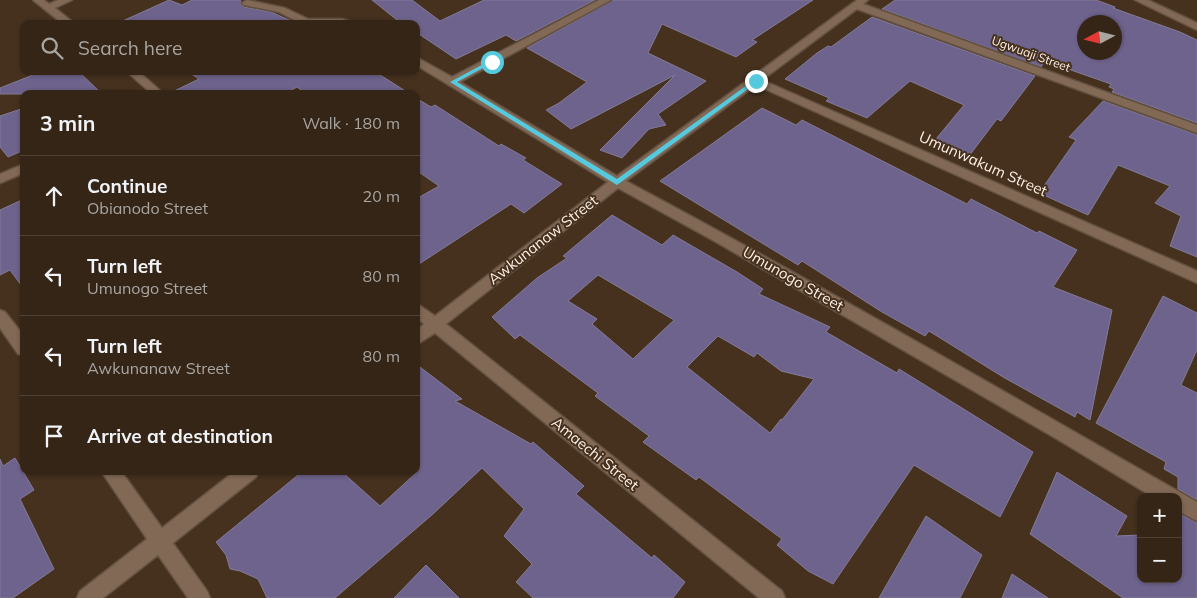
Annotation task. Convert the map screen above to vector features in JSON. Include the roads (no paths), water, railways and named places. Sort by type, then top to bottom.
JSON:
[{"type":"street","points":[[38,0],[65,20]]},
{"type":"street","points":[[49,7],[67,0]]},
{"type":"street","points":[[452,82],[606,0]]},
{"type":"street","points":[[1140,0],[1197,27]]},
{"type":"street","name":"Awkunanaw Street","points":[[420,336],[617,182],[756,81],[860,2]]},
{"type":"street","name":"Ugwuaji Street","points":[[860,2],[1197,129]]},
{"type":"street","points":[[247,3],[282,10],[301,20]]},
{"type":"street","name":"Umunogo Street","points":[[420,62],[617,182],[738,248],[1063,433],[1164,493]]},
{"type":"street","points":[[136,75],[154,90]]},
{"type":"street","name":"Umunwakum Street","points":[[756,81],[1197,277]]},
{"type":"street","points":[[0,179],[20,170]]},
{"type":"street","name":"Amaechi Street","points":[[420,313],[775,598]]},
{"type":"street","points":[[0,316],[20,344]]},
{"type":"street","points":[[113,475],[200,598]]},
{"type":"street","points":[[87,598],[245,475]]},
{"type":"street","points":[[1182,503],[1197,512]]}]
